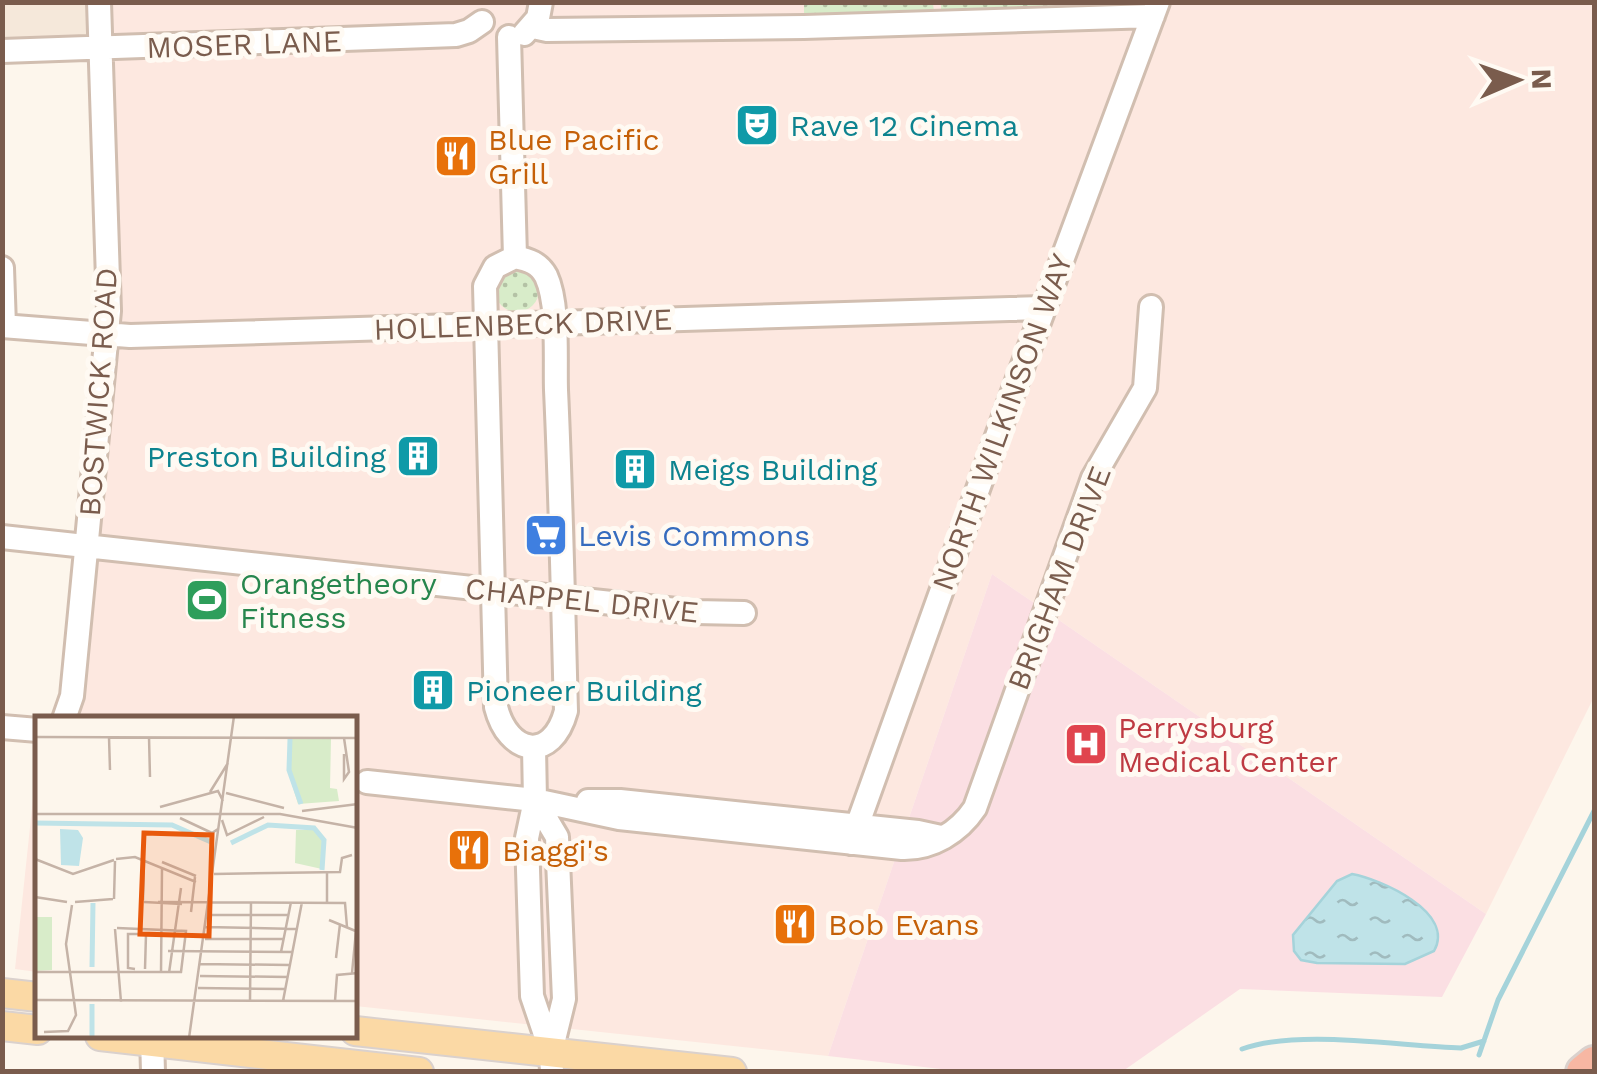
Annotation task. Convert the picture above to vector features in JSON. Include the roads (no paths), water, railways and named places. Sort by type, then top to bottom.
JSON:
[{"type":"highway","points":[[1583,1072],[1594,1063]]},
{"type":"main road","points":[[2,993],[35,997]]},
{"type":"main road","points":[[2,1026],[35,1030]]},
{"type":"main road","points":[[358,1031],[552,1062],[732,1072]]},
{"type":"main road","points":[[152,1039],[341,1067],[419,1072]]},
{"type":"street","name":"BOSTWICK ROAD","points":[[65,716],[72,696],[107,334],[99,2]]},
{"type":"street","points":[[479,12],[495,34],[509,37],[525,34],[533,27],[541,2]]},
{"type":"street","points":[[533,27],[804,27],[1155,9]]},
{"type":"street","name":"NORTH WILKINSON WAY","points":[[854,834],[1155,9]]},
{"type":"street","name":"MOSER LANE","points":[[2,51],[456,35],[479,12]]},
{"type":"street","points":[[509,37],[515,257]]},
{"type":"street","points":[[504,260],[530,260],[548,280],[554,323],[566,712],[555,737],[534,747],[512,741],[496,707],[485,286],[488,276],[504,260]]},
{"type":"street","points":[[2,268],[4,326]]},
{"type":"street","name":"BRIGHAM DRIVE","points":[[367,782],[535,800],[620,818],[854,834],[913,848],[956,830],[975,808],[1093,478],[1145,388],[1150,307]]},
{"type":"street","name":"HOLLENBECK DRIVE","points":[[4,326],[144,336],[1043,308]]},
{"type":"street","name":"CHAPPEL DRIVE","points":[[2,538],[716,614],[744,613]]},
{"type":"street","points":[[2,726],[35,730]]},
{"type":"street","points":[[534,747],[535,800],[558,837],[564,999],[552,1062]]},
{"type":"street","points":[[152,1039],[152,1072]]},
{"type":"water","points":[[1352,874],[1396,890],[1425,911],[1438,937],[1434,951],[1405,964],[1301,960],[1294,951],[1293,935],[1337,881]]},
{"type":"waterway","points":[[1479,1055],[1498,1000],[1594,811]]},
{"type":"waterway","points":[[1242,1049],[1319,1039],[1461,1048],[1484,1041]]},
{"type":"place","name":"Rave 12 Cinema","points":[[757,125]]},
{"type":"place","name":"Blue Pacific Grill","points":[[456,156]]},
{"type":"place","name":"Preston Building","points":[[418,456]]},
{"type":"place","name":"Meigs Building","points":[[635,469]]},
{"type":"place","name":"Levis Commons","points":[[546,535]]},
{"type":"place","name":"Orangetheory Fitness","points":[[207,600]]},
{"type":"place","name":"Pioneer Building","points":[[433,690]]},
{"type":"place","name":"Perrysburg Medical Center","points":[[1086,744]]},
{"type":"place","name":"Biaggi's","points":[[469,850]]},
{"type":"place","name":"Bob Evans","points":[[795,924]]}]
